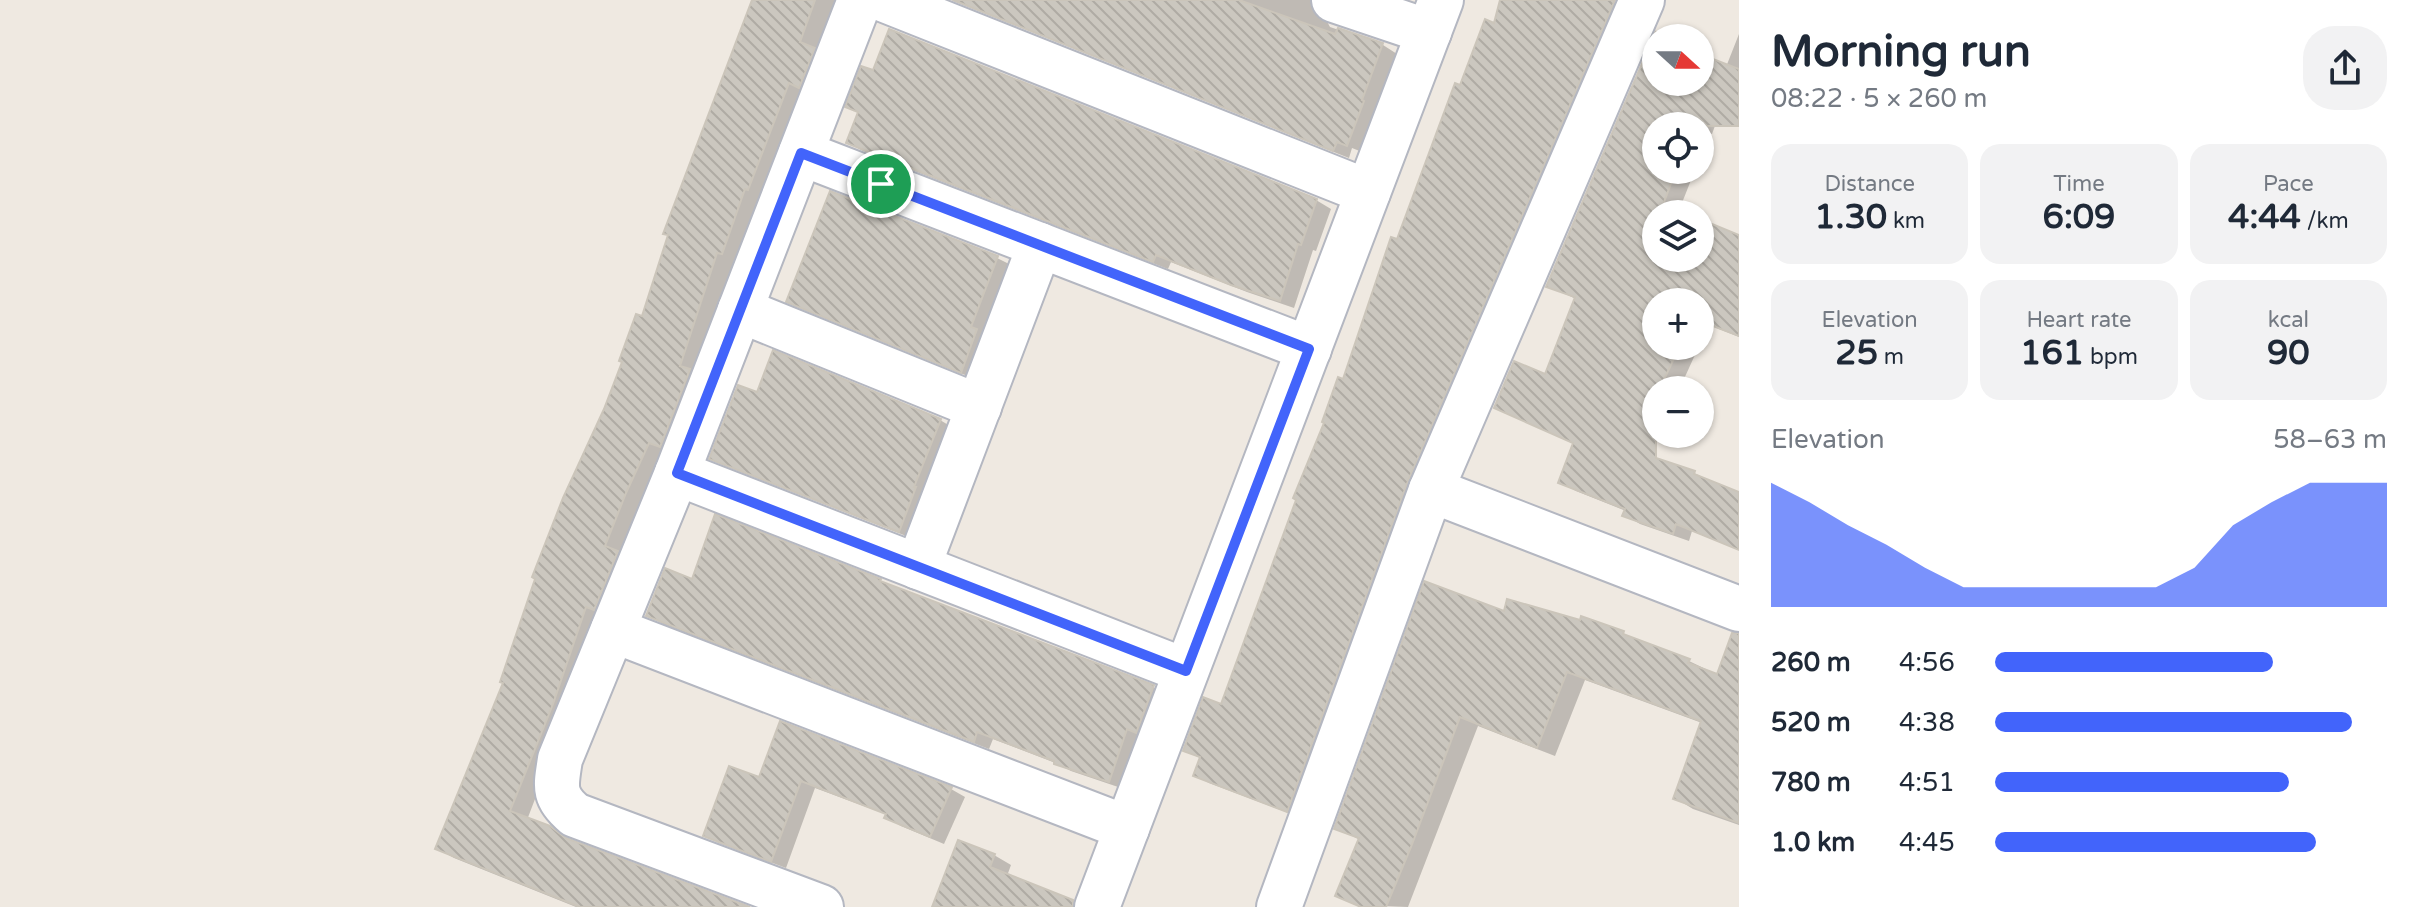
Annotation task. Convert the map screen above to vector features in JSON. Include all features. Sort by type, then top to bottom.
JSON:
[{"type":"street","points":[[821,907],[575,815],[562,804],[556,790],[560,759],[677,473],[860,0]]},
{"type":"street","points":[[885,0],[1368,192]]},
{"type":"street","points":[[1097,907],[1435,16],[1334,0]]},
{"type":"street","points":[[1279,907],[1431,490],[1642,0]]},
{"type":"street","points":[[801,153],[1309,349]]},
{"type":"street","points":[[918,567],[1040,245]]},
{"type":"street","points":[[740,310],[979,407]]},
{"type":"street","points":[[677,473],[1186,671]]},
{"type":"street","points":[[1431,490],[1739,609]]},
{"type":"street","points":[[613,630],[1127,828]]},
{"type":"building","points":[[752,0],[815,0],[800,42],[815,48],[799,88],[789,83],[722,254],[717,253],[680,366],[690,369],[660,447],[649,443],[626,493],[605,546],[618,551],[594,610],[586,607],[553,704],[510,811],[550,826],[566,838],[750,907],[580,907],[435,849],[503,683],[500,682],[535,579],[532,577],[563,498],[604,409],[636,314],[642,316],[668,235],[663,234]]},
{"type":"building","points":[[953,0],[1239,0],[1335,34],[1338,28],[1383,43],[1347,146],[1337,142],[1333,151]]},
{"type":"building","points":[[1500,0],[1615,0],[1408,481],[1287,812],[1193,776],[1200,757],[1183,751],[1203,697],[1221,704],[1338,377],[1343,379],[1391,237],[1397,239],[1455,83],[1460,85],[1485,19],[1494,23]]},
{"type":"building","points":[[889,29],[1317,199],[1301,245],[1298,244],[1280,301],[1156,255],[1153,262],[846,143],[858,112],[845,107],[861,66],[873,70]]},
{"type":"building","points":[[1714,59],[1739,69],[1739,126],[1714,126],[1714,112],[1642,112],[1642,184],[1671,184],[1665,200],[1642,200],[1642,272],[1714,272],[1714,225],[1739,235],[1739,336],[1714,326],[1714,288],[1642,288],[1642,360],[1673,360],[1666,376],[1642,376],[1642,448],[1656,448],[1656,458],[1695,471],[1694,474],[1739,492],[1739,550],[1676,524],[1673,534],[1622,516],[1625,509],[1558,483],[1573,443],[1494,408],[1514,361],[1545,374],[1575,297],[1546,287],[1642,64],[1642,96],[1714,96]]},
{"type":"building","points":[[830,191],[998,256],[971,327],[977,329],[961,373],[786,302]]},
{"type":"building","points":[[773,350],[941,419],[899,532],[709,459],[738,385],[757,392]]},
{"type":"building","points":[[715,514],[880,581],[1154,685],[1136,733],[1127,729],[1109,782],[1054,764],[1054,761],[977,732],[974,742],[646,616],[665,568],[692,579]]},
{"type":"building","points":[[1424,581],[1504,611],[1507,599],[1580,620],[1581,616],[1690,659],[1688,663],[1717,674],[1732,633],[1739,633],[1739,823],[1673,799],[1701,721],[1567,672],[1537,748],[1460,717],[1386,907],[1361,907],[1335,896],[1359,838],[1334,829]]},
{"type":"building","points":[[780,721],[952,787],[930,837],[884,818],[886,814],[801,781],[771,862],[703,836],[729,766],[759,777]]},
{"type":"building","points":[[958,840],[995,854],[990,867],[1073,900],[1073,907],[932,907]]},
{"type":"route","points":[[801,153],[881,184],[1309,349],[1186,671],[677,473],[801,153]]}]
